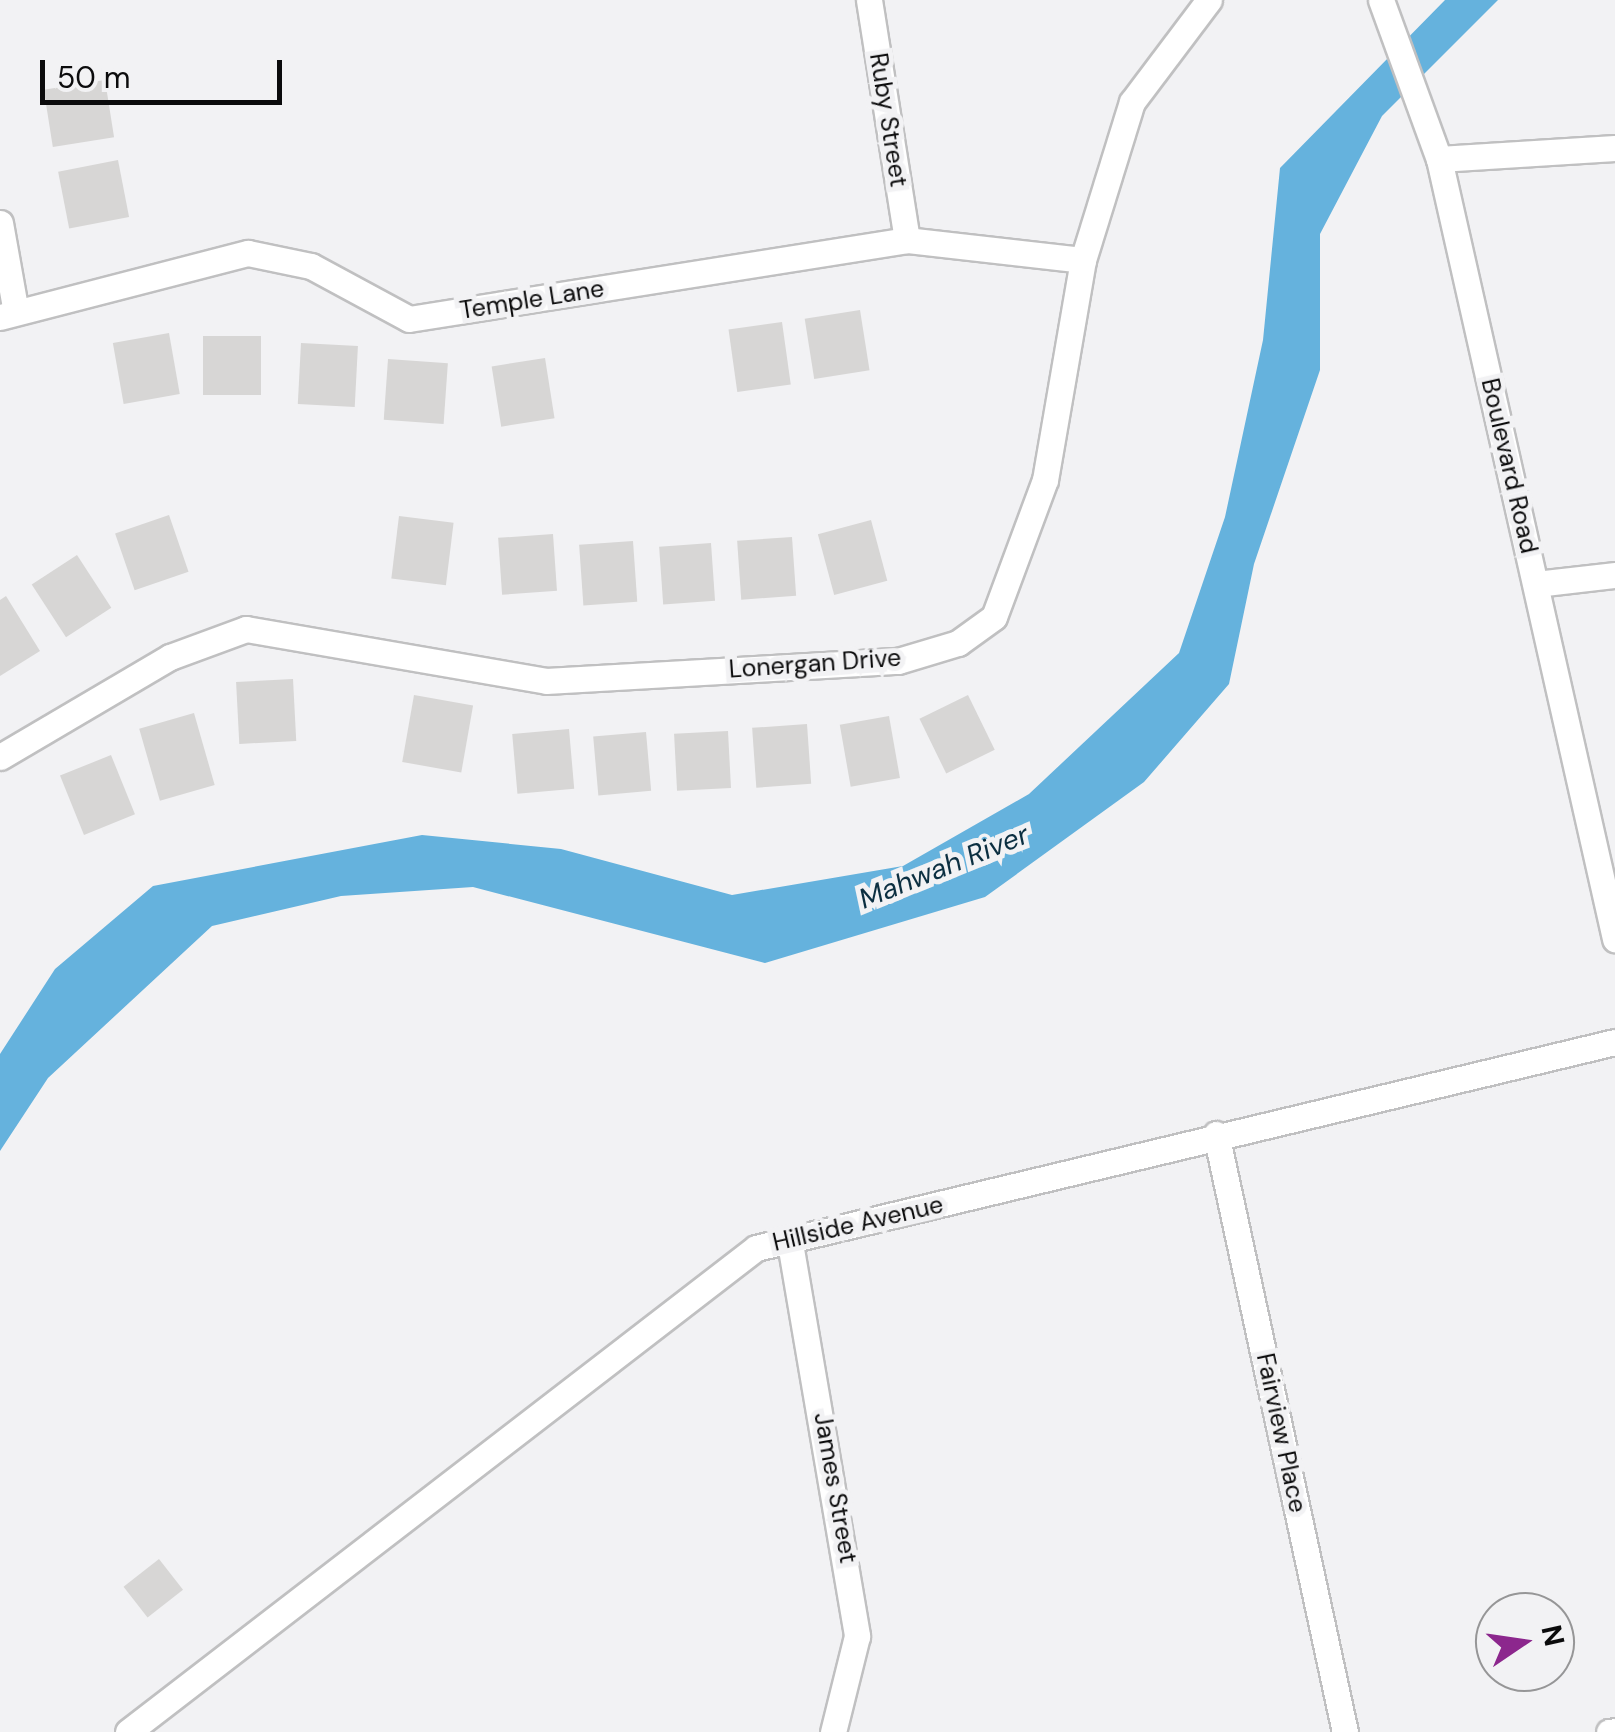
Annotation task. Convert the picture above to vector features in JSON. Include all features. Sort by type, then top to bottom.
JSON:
[{"type":"street","name":"Ruby Street","points":[[869,0],[908,240]]},
{"type":"street","name":"Lonergan Drive","points":[[0,757],[170,657],[246,628],[546,681],[898,660],[958,643],[994,616],[1045,480],[1083,260],[1132,102],[1209,0]]},
{"type":"street","name":"Boulevard Road","points":[[1382,2],[1439,159],[1615,939]]},
{"type":"street","points":[[1439,159],[1615,148]]},
{"type":"street","points":[[0,223],[7,312]]},
{"type":"street","name":"Temple Lane","points":[[7,312],[248,253],[312,266],[409,319],[908,240],[1083,260]]},
{"type":"street","points":[[1536,584],[1615,575]]},
{"type":"street","name":"Hillside Avenue","points":[[128,1732],[756,1248],[790,1243],[1216,1134],[1615,1042]]},
{"type":"street","name":"Fairview Place","points":[[1216,1134],[1345,1732]]},
{"type":"street","name":"James Street","points":[[790,1243],[857,1636],[833,1732]]},
{"type":"water","name":"Mahwah River","points":[[1445,0],[1498,0],[1382,116],[1320,234],[1320,370],[1254,564],[1229,684],[1144,782],[985,897],[765,963],[473,887],[341,896],[212,926],[48,1078],[0,1151],[0,1054],[55,969],[153,886],[422,835],[561,849],[732,895],[903,866],[1029,794],[1179,653],[1225,517],[1263,340],[1280,168]]},
{"type":"building","points":[[105,80],[114,137],[53,147],[44,90]]},
{"type":"building","points":[[118,160],[129,217],[69,229],[58,172]]},
{"type":"building","points":[[860,310],[870,370],[814,379],[805,319]]},
{"type":"building","points":[[782,322],[791,384],[737,392],[729,330]]},
{"type":"building","points":[[169,333],[180,394],[124,404],[113,343]]},
{"type":"building","points":[[203,336],[261,336],[261,395],[203,395]]},
{"type":"building","points":[[301,343],[358,346],[355,407],[298,404]]},
{"type":"building","points":[[545,358],[555,418],[501,427],[492,366]]},
{"type":"building","points":[[388,359],[448,363],[444,424],[384,420]]},
{"type":"building","points":[[169,515],[189,572],[135,590],[115,534]]},
{"type":"building","points":[[399,516],[454,523],[446,585],[391,579]]},
{"type":"building","points":[[871,520],[887,581],[834,595],[818,534]]},
{"type":"building","points":[[553,534],[557,591],[502,595],[498,538]]},
{"type":"building","points":[[792,537],[796,596],[741,600],[737,541]]},
{"type":"building","points":[[633,541],[637,602],[583,606],[579,545]]},
{"type":"building","points":[[711,543],[715,601],[663,604],[659,547]]},
{"type":"building","points":[[77,555],[111,608],[66,637],[32,584]]},
{"type":"building","points":[[6,596],[40,651],[0,676],[0,600]]},
{"type":"building","points":[[293,679],[296,741],[239,744],[236,682]]},
{"type":"building","points":[[414,695],[473,705],[461,772],[402,762]]},
{"type":"building","points":[[968,695],[995,750],[946,773],[919,719]]},
{"type":"building","points":[[194,713],[215,785],[160,801],[139,729]]},
{"type":"building","points":[[889,716],[900,778],[851,787],[840,725]]},
{"type":"building","points":[[807,724],[811,784],[756,788],[752,728]]},
{"type":"building","points":[[569,729],[574,789],[517,794],[512,734]]},
{"type":"building","points":[[728,731],[731,788],[677,791],[674,734]]},
{"type":"building","points":[[646,732],[651,791],[598,795],[593,737]]},
{"type":"building","points":[[111,755],[135,814],[84,835],[60,776]]},
{"type":"building","points":[[159,1559],[183,1590],[148,1617],[124,1587]]}]
